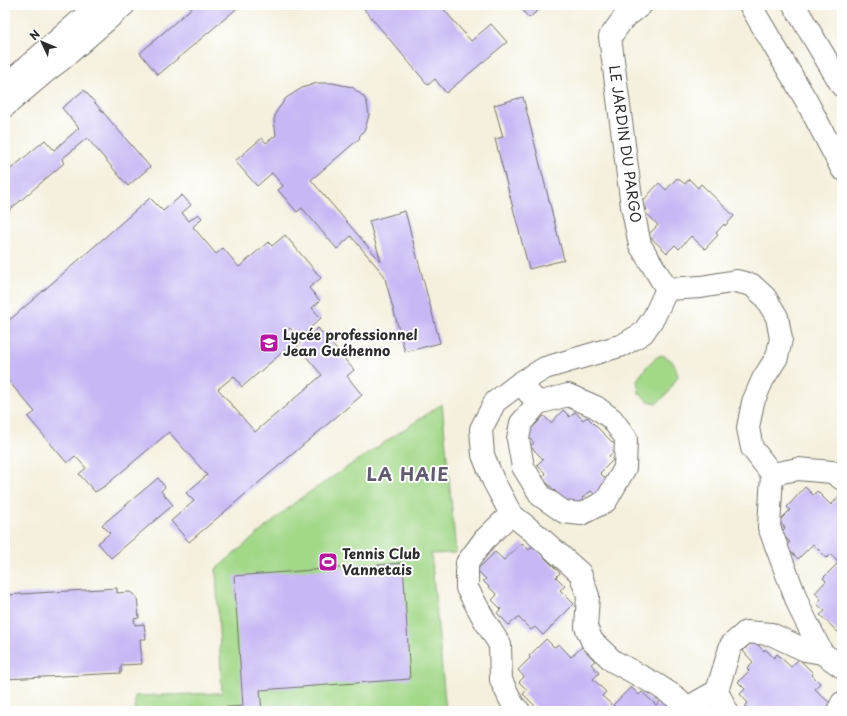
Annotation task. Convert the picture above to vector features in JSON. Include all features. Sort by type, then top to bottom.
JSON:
[{"type":"street","points":[[5,86],[98,5]]},
{"type":"street","points":[[5,106],[124,5]]},
{"type":"street","name":"LE JARDIN DU PARGO","points":[[641,5],[623,19],[610,37],[632,206],[640,246],[667,289]]},
{"type":"street","points":[[750,5],[806,100],[842,169]]},
{"type":"street","points":[[794,5],[842,86]]},
{"type":"street","points":[[822,653],[805,650],[771,634],[746,632],[731,645],[717,691],[687,710],[677,698],[657,684],[613,661],[592,641],[586,627],[588,596],[580,573],[511,514],[493,480],[483,455],[482,429],[495,402],[520,383],[545,368],[623,345],[643,333],[654,317],[667,289],[701,287],[736,281],[752,285],[765,297],[776,317],[781,339],[777,357],[763,379],[753,402],[748,428],[752,448],[772,474],[769,527],[800,609],[822,653],[842,668]]},
{"type":"street","points":[[520,383],[538,404]]},
{"type":"street","points":[[568,395],[596,407],[612,419],[626,438],[624,468],[606,501],[581,514],[564,512],[541,496],[523,467],[518,439],[522,423],[538,404],[568,395]]},
{"type":"street","points":[[772,474],[798,469],[832,472],[842,479]]},
{"type":"street","points":[[511,514],[484,540],[467,563],[467,588],[500,645],[501,680],[513,705],[518,711]]},
{"type":"street","points":[[717,691],[727,711]]},
{"type":"street","points":[[838,711],[842,703]]},
{"type":"green space","points":[[661,355],[673,362],[678,376],[667,394],[657,403],[648,401],[639,393],[637,380],[650,362]]},
{"type":"green space","name":"Tennis Club Vannetais","points":[[442,404],[456,553],[431,554],[446,711],[135,711],[135,696],[222,693],[216,569],[298,500]]},
{"type":"building","points":[[5,5],[8,5],[11,8],[5,13]]},
{"type":"building","points":[[195,5],[241,5],[158,75],[140,53]]},
{"type":"building","points":[[369,5],[440,5],[471,41],[491,24],[507,42],[446,93],[435,79],[428,85],[364,9]]},
{"type":"building","points":[[544,5],[529,18],[519,6]]},
{"type":"building","points":[[317,83],[332,83],[352,87],[364,97],[367,103],[369,115],[365,129],[359,137],[360,138],[311,180],[381,262],[369,221],[405,211],[440,343],[405,352],[384,275],[351,236],[337,249],[302,208],[297,212],[278,190],[283,186],[272,173],[257,186],[235,161],[262,138],[266,143],[276,135],[274,120],[276,112],[286,98],[302,88]]},
{"type":"building","points":[[84,90],[150,167],[128,186],[87,138],[62,159],[64,163],[5,214],[5,174],[45,140],[54,150],[79,128],[62,108]]},
{"type":"building","points":[[523,97],[564,260],[529,269],[495,139],[503,137],[494,105]]},
{"type":"building","points":[[677,178],[685,184],[689,179],[698,188],[701,184],[734,216],[716,233],[718,235],[705,249],[691,236],[679,249],[675,245],[667,253],[648,235],[658,225],[645,212],[647,209],[641,203],[659,183],[666,190]]},
{"type":"building","points":[[182,195],[191,205],[182,213],[189,221],[198,214],[202,218],[193,227],[216,254],[223,248],[239,267],[268,242],[272,246],[285,235],[321,278],[309,288],[320,301],[312,308],[321,318],[299,338],[290,328],[284,333],[292,344],[242,387],[234,376],[218,389],[255,432],[322,375],[297,346],[318,328],[354,370],[347,376],[362,395],[189,542],[171,521],[194,501],[186,493],[207,475],[169,432],[105,486],[95,492],[79,474],[86,468],[75,456],[67,463],[28,417],[35,412],[5,377],[5,324],[150,198],[163,211]]},
{"type":"building","points":[[563,410],[570,417],[575,412],[583,420],[587,417],[618,448],[609,456],[613,460],[600,473],[608,481],[595,495],[591,491],[582,498],[585,501],[575,511],[542,478],[546,474],[537,465],[543,459],[530,446],[534,443],[526,434],[544,416],[551,423]]},
{"type":"building","points":[[158,478],[165,487],[161,491],[173,505],[111,558],[98,543],[110,533],[102,525]]},
{"type":"building","points":[[805,487],[813,495],[817,491],[831,505],[842,493],[842,636],[820,615],[825,611],[817,604],[821,599],[815,593],[826,581],[823,578],[838,563],[831,554],[827,558],[813,544],[798,559],[785,546],[790,542],[780,533],[785,528],[779,521],[790,510],[787,507]]},
{"type":"building","points":[[522,543],[529,550],[533,546],[560,573],[556,577],[565,586],[560,590],[574,604],[543,635],[535,627],[531,630],[518,617],[509,625],[497,613],[501,609],[492,600],[497,595],[483,581],[486,579],[477,570],[495,552],[504,560]]},
{"type":"building","points":[[403,563],[410,679],[260,690],[262,711],[189,711],[243,706],[234,576]]},
{"type":"building","points":[[117,588],[117,593],[130,592],[137,597],[139,618],[134,619],[135,625],[144,624],[146,639],[140,639],[142,664],[121,665],[121,673],[5,679],[5,595]]},
{"type":"building","points":[[546,639],[554,647],[559,644],[571,657],[582,647],[595,661],[591,664],[599,673],[593,679],[606,692],[602,696],[611,704],[604,711],[540,711],[523,694],[527,690],[519,682],[524,677],[518,670],[530,658],[529,656]]},
{"type":"building","points":[[753,640],[764,651],[765,649],[774,658],[777,654],[791,667],[799,659],[813,673],[812,675],[820,683],[815,689],[833,706],[828,711],[748,711],[744,707],[748,703],[740,694],[745,689],[738,682],[749,671],[747,668],[753,662],[743,651]]},
{"type":"building","points":[[631,687],[639,695],[642,692],[656,705],[666,696],[681,711],[618,711],[613,705]]},
{"type":"place","name":"Lycée professionnel Jean Guéhenno","points":[[269,343]]},
{"type":"place","name":"Tennis Club Vannetais","points":[[328,562]]},
{"type":"district","name":"LA HAIE","points":[[408,475]]}]
